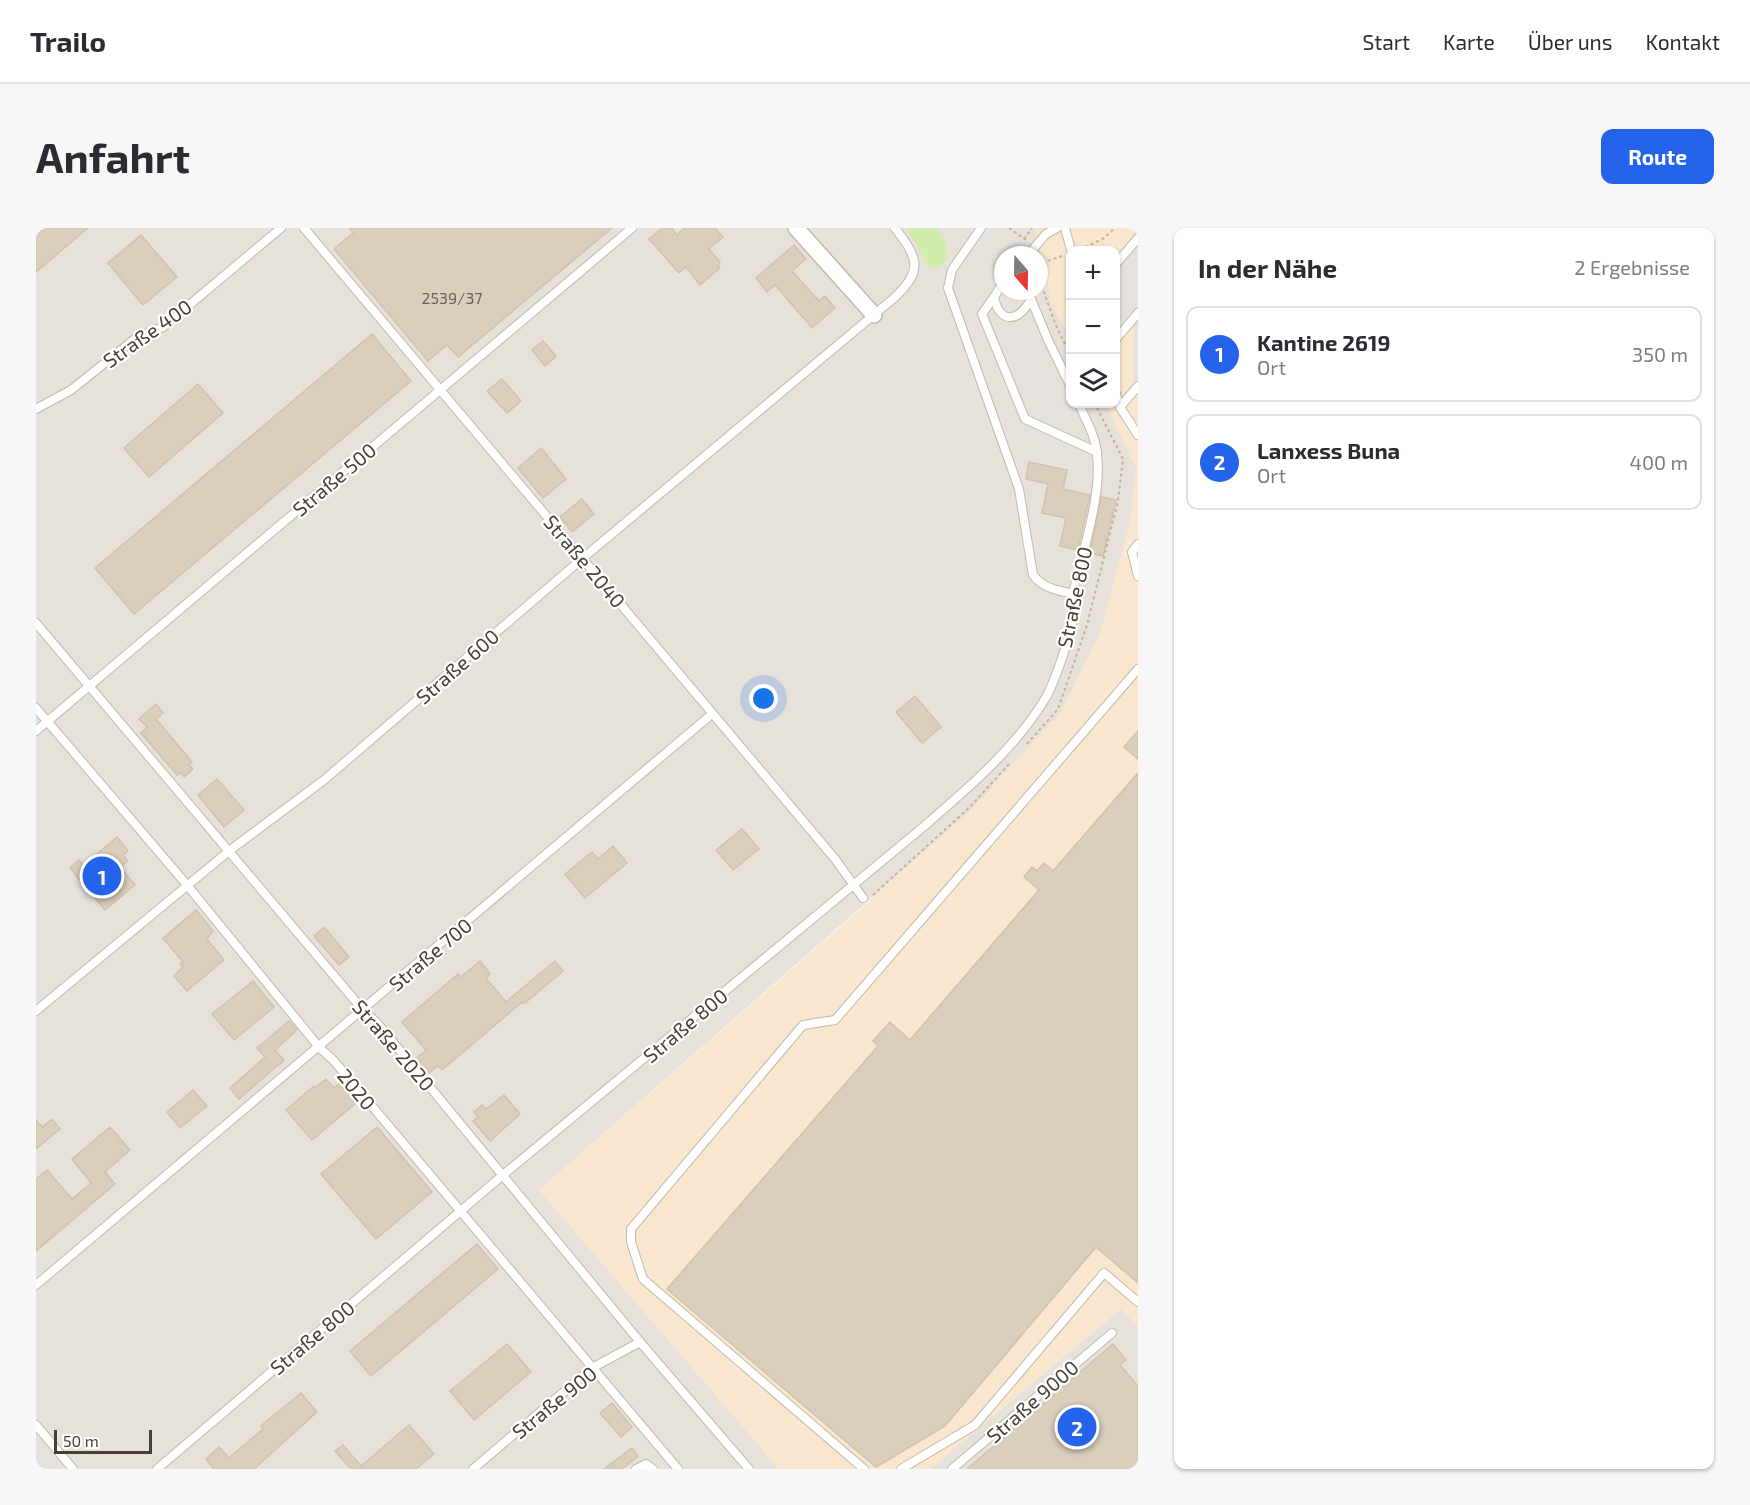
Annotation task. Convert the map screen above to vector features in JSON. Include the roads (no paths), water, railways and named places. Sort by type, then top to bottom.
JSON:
[{"type":"street","points":[[796,228],[874,315]]},
{"type":"lane","name":"Straße 400","points":[[36,409],[70,390],[136,338],[163,327],[281,228]]},
{"type":"lane","name":"Straße 2040","points":[[304,228],[840,866],[863,898]]},
{"type":"lane","name":"Straße 500","points":[[36,731],[632,228]]},
{"type":"lane","name":"Straße 600","points":[[36,1011],[229,851],[324,780],[583,558],[903,289],[914,274],[914,261],[909,246],[895,228]]},
{"type":"lane","points":[[981,228],[952,270],[948,288],[1019,489],[1033,575],[1041,584],[1074,594]]},
{"type":"lane","points":[[1036,246],[1046,234],[1057,228]]},
{"type":"lane","points":[[1065,228],[1067,246]]},
{"type":"lane","points":[[1120,259],[1138,238]]},
{"type":"lane","points":[[994,297],[982,314],[1025,419],[1097,452]]},
{"type":"lane","points":[[995,300],[1003,315],[1017,317],[1025,310],[1028,300]]},
{"type":"lane","points":[[1032,300],[1048,340],[1066,375]]},
{"type":"lane","points":[[1120,334],[1138,313]]},
{"type":"lane","points":[[1138,386],[1120,407],[1138,435]]},
{"type":"lane","points":[[1080,408],[1097,452]]},
{"type":"lane","name":"Straße 800","points":[[157,1469],[503,1175],[853,885],[984,773],[1027,724],[1046,698],[1054,680],[1073,618],[1074,594],[1094,503],[1097,452]]},
{"type":"lane","points":[[1138,544],[1132,552],[1138,576]]},
{"type":"lane","name":"Straße 2020","points":[[36,623],[363,1010],[378,1024],[640,1342],[749,1469]]},
{"type":"lane","points":[[864,1469],[643,1279],[631,1242],[631,1229],[803,1025],[835,1020],[1138,669]]},
{"type":"lane","name":"2020","points":[[36,708],[188,885],[320,1047],[678,1469]]},
{"type":"lane","name":"Straße 700","points":[[36,1285],[712,714]]},
{"type":"lane","points":[[901,1469],[975,1425],[1104,1273],[1138,1302]]},
{"type":"lane","name":"Straße 9000","points":[[952,1469],[1112,1333]]},
{"type":"lane","name":"Straße 900","points":[[472,1469],[592,1368],[640,1342]]},
{"type":"lane","points":[[36,1425],[73,1469]]},
{"type":"lane","points":[[636,1469],[646,1464],[653,1469]]},
{"type":"place","name":"Kantine 2619","points":[[102,876]]},
{"type":"place","name":"Lanxess Buna","points":[[1077,1427]]}]
